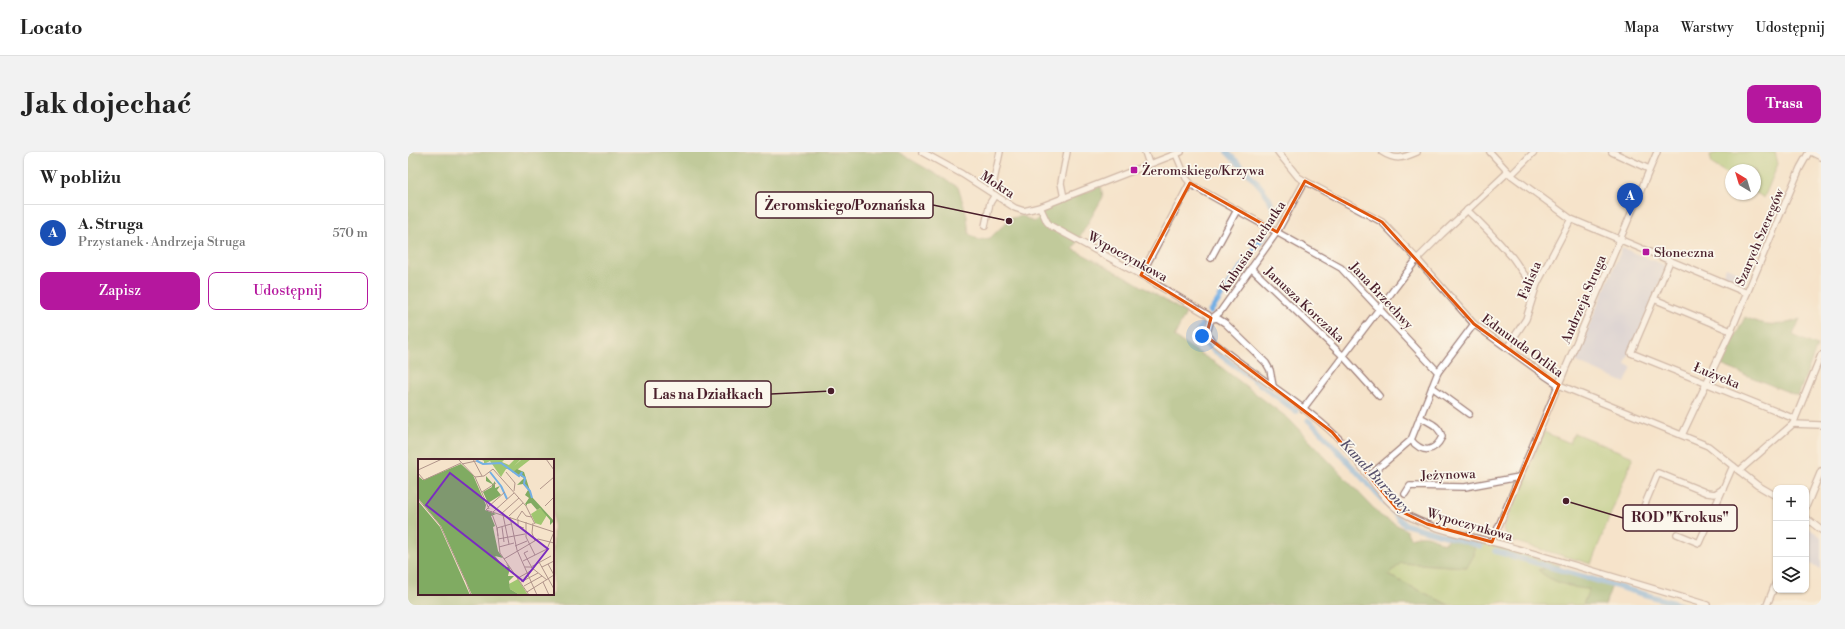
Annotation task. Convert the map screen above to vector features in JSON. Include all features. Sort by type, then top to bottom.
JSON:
[{"type":"street","name":"Mokra","points":[[922,152],[1020,210],[1040,206]]},
{"type":"street","points":[[989,191],[993,185],[1000,152]]},
{"type":"street","points":[[1064,198],[1061,183],[1067,152]]},
{"type":"street","points":[[1145,152],[1149,164]]},
{"type":"street","name":"Edmunda Orlika","points":[[1278,152],[1298,176],[1305,181],[1382,222],[1417,259],[1474,324],[1559,385],[1708,446],[1757,485],[1773,494]]},
{"type":"street","points":[[1382,152],[1388,156],[1402,159],[1417,152]]},
{"type":"street","points":[[1490,152],[1510,174],[1571,219],[1620,241],[1747,293]]},
{"type":"street","points":[[1304,409],[1417,259],[1467,210],[1534,152]]},
{"type":"street","points":[[1612,152],[1649,169]]},
{"type":"street","name":"Andrzeja Struga","points":[[1492,542],[1657,152]]},
{"type":"street","points":[[1810,152],[1821,157]]},
{"type":"street","name":"Szarych Szeregów","points":[[1682,435],[1732,331],[1800,168],[1810,152]]},
{"type":"street","points":[[1040,206],[1179,153],[1190,183],[1141,275]]},
{"type":"street","name":"Kubusia Puchatka","points":[[1211,319],[1220,312],[1277,232],[1305,181]]},
{"type":"street","name":"Jana Brzechwy","points":[[1190,183],[1341,268],[1438,372]]},
{"type":"street","points":[[985,226],[990,203],[995,195]]},
{"type":"street","name":"Wypoczynkowa","points":[[1040,206],[1047,222],[1051,226],[1141,275],[1204,313],[1211,319]]},
{"type":"street","points":[[1211,258],[1237,210]]},
{"type":"street","points":[[1467,210],[1512,258],[1525,276],[1536,284]]},
{"type":"street","name":"Falista","points":[[1507,348],[1526,319],[1536,284],[1571,219]]},
{"type":"street","points":[[1670,261],[1654,299],[1732,331]]},
{"type":"street","name":"Janusza Korczaka","points":[[1251,268],[1343,356],[1380,396]]},
{"type":"street","name":"Łużycka","points":[[1654,299],[1631,353],[1707,382],[1794,422]]},
{"type":"street","name":"Wypoczynkowa","points":[[1211,319],[1217,318],[1225,323],[1266,363],[1270,370],[1273,386]]},
{"type":"street","name":"Wypoczynkowa","points":[[1211,319],[1207,333],[1211,340],[1304,409],[1337,437],[1370,476],[1380,491],[1395,507],[1409,516],[1431,526],[1492,542],[1707,605]]},
{"type":"street","points":[[1370,476],[1411,440],[1438,372],[1474,324]]},
{"type":"street","points":[[1739,471],[1794,422],[1821,355]]},
{"type":"street","points":[[1432,387],[1469,414]]},
{"type":"street","points":[[1411,440],[1417,447],[1423,450],[1432,450],[1439,444],[1442,438],[1440,430],[1435,425],[1420,417]]},
{"type":"street","points":[[1794,422],[1821,425]]},
{"type":"street","points":[[1677,534],[1699,543],[1733,466]]},
{"type":"street","points":[[1809,499],[1821,471]]},
{"type":"street","points":[[1639,518],[1658,473],[1707,493],[1715,494],[1722,489]]},
{"type":"street","name":"Jeżynowa","points":[[1405,494],[1410,486],[1465,487],[1519,477]]},
{"type":"street","points":[[1809,520],[1821,530]]},
{"type":"street","points":[[1767,605],[1773,590]]},
{"type":"highlighted area","points":[[1305,181],[1382,222],[1474,324],[1559,385],[1492,542],[1427,524],[1398,510],[1332,432],[1211,340],[1207,333],[1211,318],[1141,275],[1190,183],[1277,232]]},
{"type":"shaded area","points":[[1622,248],[1667,266],[1625,364],[1632,367],[1625,383],[1574,361]]},
{"type":"shaded area","points":[[1726,267],[1748,276],[1744,285],[1741,286],[1721,278]]},
{"type":"shaded area","points":[[1809,528],[1821,537],[1821,569],[1809,563]]},
{"type":"green space","points":[[408,152],[898,152],[958,187],[967,216],[969,234],[979,240],[990,238],[1011,218],[1023,216],[1033,222],[1040,218],[1041,210],[1101,186],[1103,197],[1073,249],[1130,279],[1186,313],[1174,337],[1217,364],[1289,419],[1381,516],[1406,530],[1410,538],[1427,536],[1444,544],[1448,539],[1474,546],[1474,555],[1467,567],[1401,563],[1388,575],[1449,605],[408,605]]},
{"type":"green space","points":[[1719,152],[1775,152],[1778,164],[1764,198],[1761,196],[1761,164],[1725,164],[1725,172],[1712,164],[1710,155]]},
{"type":"green space","points":[[1745,317],[1766,324],[1779,324],[1800,319],[1793,335],[1817,346],[1798,396],[1721,365]]},
{"type":"green space","points":[[1544,432],[1570,443],[1574,433],[1633,457],[1591,564],[1509,540],[1503,529]]},
{"type":"green space","points":[[1473,539],[1560,565],[1554,569],[1545,568],[1539,570],[1551,579],[1589,589],[1583,605],[1511,605],[1503,602],[1485,605],[1449,605],[1388,575],[1401,563],[1467,567],[1474,555]]},
{"type":"green space","points":[[1545,568],[1561,569],[1611,582],[1611,588],[1605,605],[1583,605],[1589,589],[1576,588],[1548,578],[1538,570]]},
{"type":"waterway","name":"Kanał Burzowy","points":[[1227,152],[1267,195],[1275,214],[1273,223]]},
{"type":"waterway","name":"Kanał Burzowy","points":[[1210,312],[1266,233]]},
{"type":"waterway","name":"Kanał Burzowy","points":[[1206,319],[1196,334],[1196,337],[1296,411]]},
{"type":"waterway","name":"Kanał Burzowy","points":[[1308,420],[1319,430],[1404,524],[1481,546]]},
{"type":"waterway","name":"Kanał Burzowy","points":[[1495,551],[1681,605]]},
{"type":"place","name":"Żeromskiego/Krzywa","points":[[1134,170]]},
{"type":"place","name":"A. Struga","points":[[1630,216]]},
{"type":"place","name":"Żeromskiego/Poznańska","points":[[1009,221]]},
{"type":"place","name":"Słoneczna","points":[[1646,252]]},
{"type":"place","name":"Las na Działkach","points":[[831,391]]},
{"type":"place","name":"ROD \"Krokus\"","points":[[1566,501]]}]
